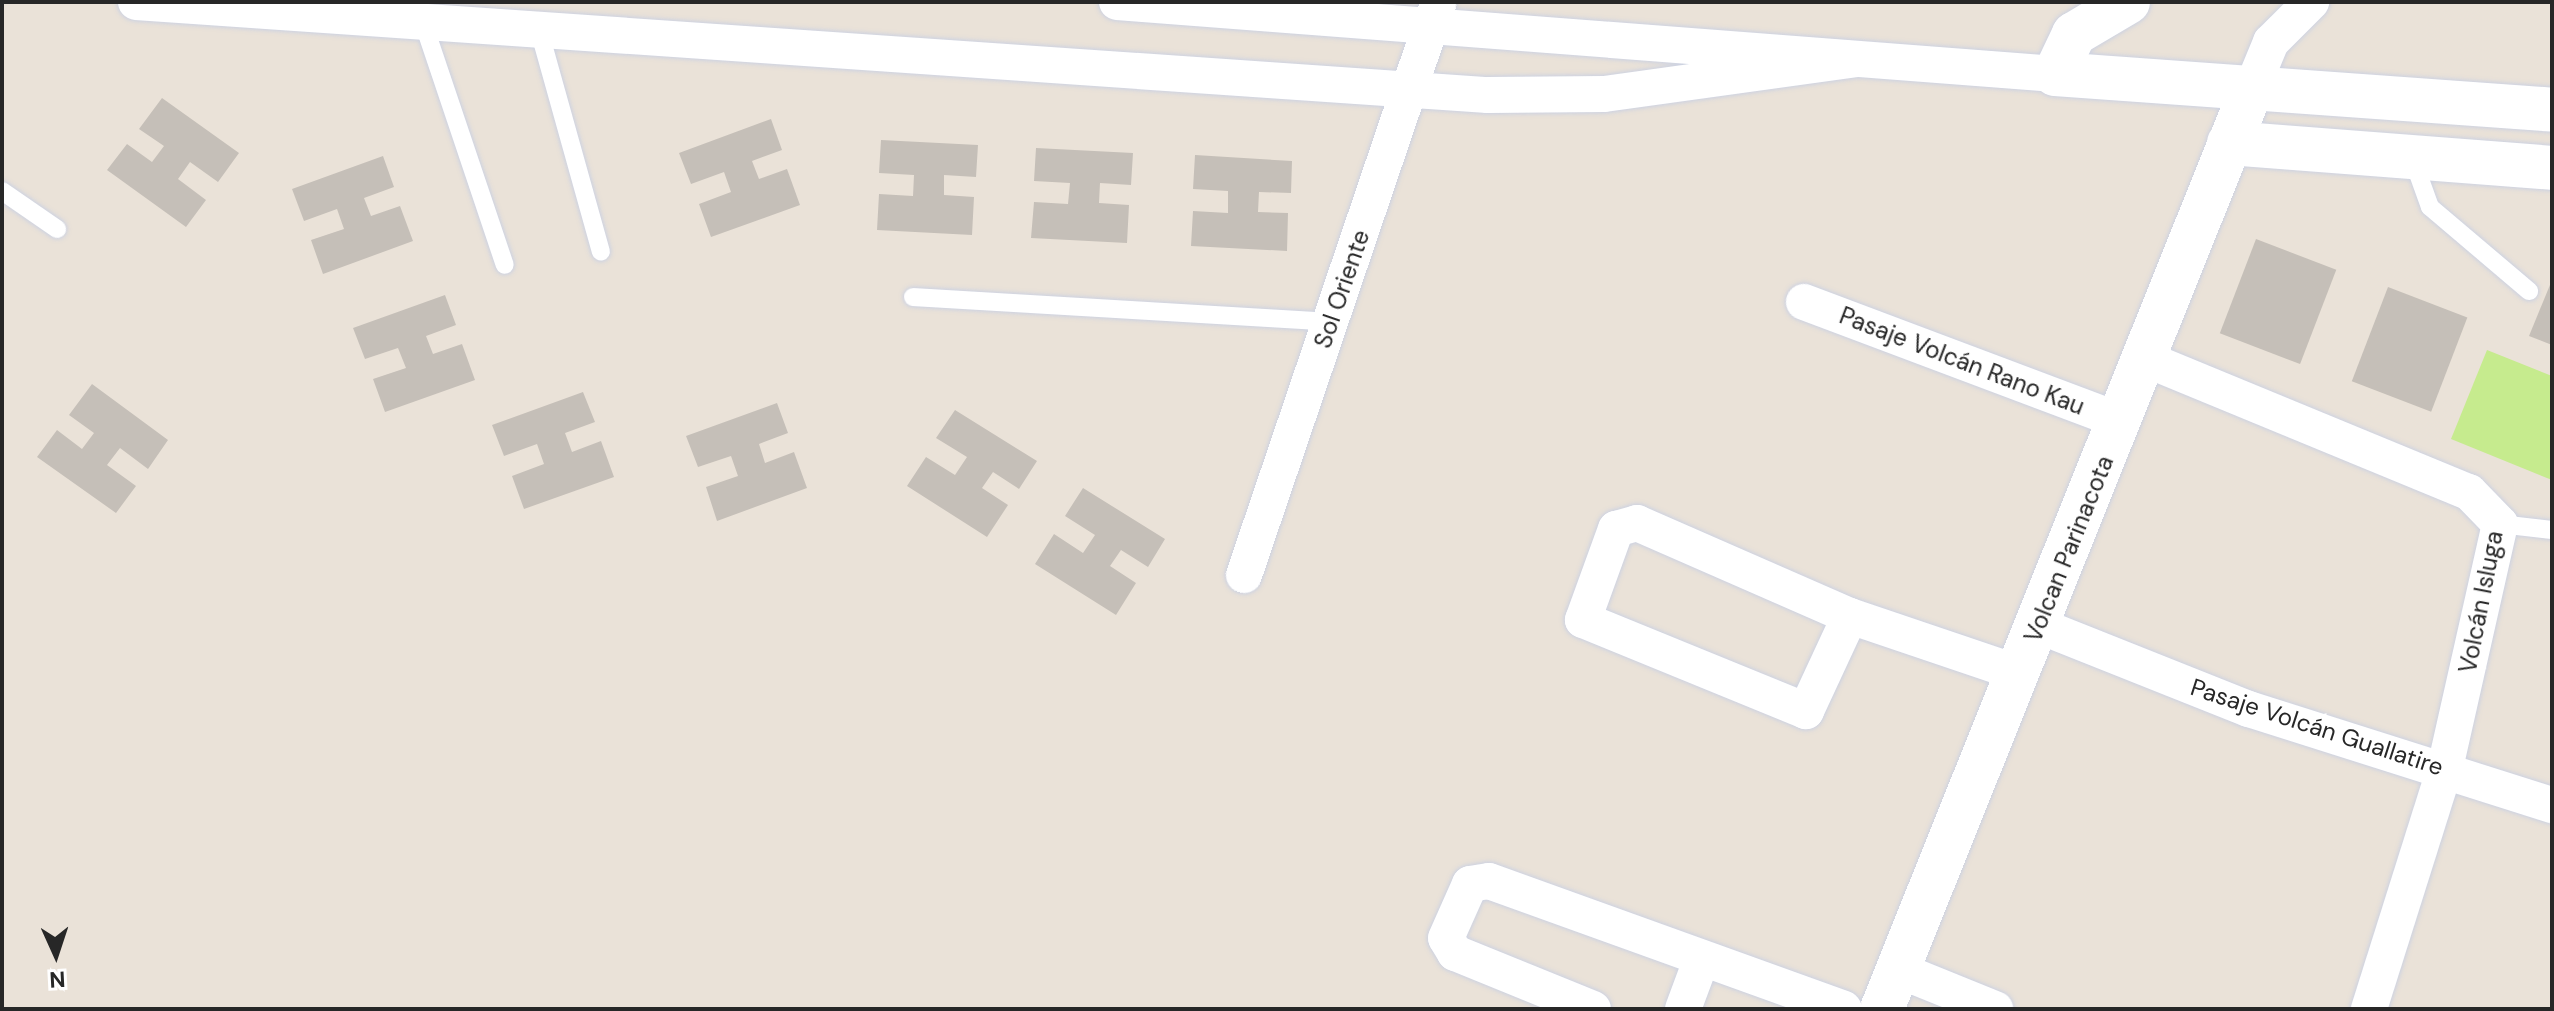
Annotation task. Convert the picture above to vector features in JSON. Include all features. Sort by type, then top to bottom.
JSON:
[{"type":"street","points":[[136,2],[1410,90],[1604,94],[1856,59]]},
{"type":"street","points":[[1117,2],[1435,14],[1856,59],[2552,110]]},
{"type":"street","points":[[2055,74],[2074,34],[2128,2]]},
{"type":"street","points":[[2252,88],[2271,42],[2311,2]]},
{"type":"street","name":"Sol Oriente","points":[[1244,575],[1435,14]]},
{"type":"street","name":"Volcan Parinacota","points":[[1889,989],[2148,360],[2252,88]]},
{"type":"street","points":[[2229,143],[2552,168]]},
{"type":"street","name":"Pasaje Volcán Rano Kau","points":[[1804,302],[2121,421]]},
{"type":"street","name":"Volcán Isluga","points":[[2148,360],[2469,492],[2500,524],[2445,768],[2369,1009]]},
{"type":"street","points":[[1850,616],[1806,711],[1583,620],[1624,522],[1850,616],[2018,673]]},
{"type":"street","name":"Pasaje Volcán Guallatire","points":[[2040,626],[2249,709],[2445,768],[2552,805]]},
{"type":"street","points":[[1593,1009],[1455,953],[1446,938],[1470,884],[1489,881],[1844,1009]]},
{"type":"street","points":[[1683,1009],[1702,958]]},
{"type":"street","points":[[1889,989],[1995,1009]]},
{"type":"lane","points":[[423,22],[505,265]]},
{"type":"lane","points":[[539,30],[601,252]]},
{"type":"lane","points":[[2412,157],[2430,207],[2529,291]]},
{"type":"lane","points":[[2,191],[57,229]]},
{"type":"lane","points":[[913,297],[1331,322]]},
{"type":"lane","points":[[2500,524],[2552,530]]},
{"type":"green space","points":[[2487,350],[2552,376],[2552,480],[2451,439]]},
{"type":"building","points":[[162,98],[239,153],[218,182],[190,162],[178,179],[206,200],[186,227],[107,170],[127,144],[152,162],[164,146],[139,129]]},
{"type":"building","points":[[771,119],[782,150],[752,161],[759,179],[787,169],[800,205],[711,237],[699,204],[731,192],[724,172],[691,184],[679,153]]},
{"type":"building","points":[[881,140],[978,145],[976,177],[944,175],[944,195],[974,197],[972,235],[877,230],[879,194],[913,196],[914,175],[879,173]]},
{"type":"building","points":[[1036,148],[1133,153],[1131,185],[1100,183],[1099,203],[1129,205],[1127,243],[1031,238],[1034,202],[1068,204],[1070,183],[1034,181]]},
{"type":"building","points":[[1195,155],[1292,161],[1291,193],[1259,192],[1258,212],[1288,213],[1287,251],[1191,246],[1193,211],[1228,213],[1228,191],[1193,189]]},
{"type":"building","points":[[383,156],[394,187],[364,198],[371,216],[400,206],[413,241],[323,274],[311,240],[344,229],[337,209],[304,221],[292,189]]},
{"type":"building","points":[[2256,239],[2336,270],[2300,364],[2220,333]]},
{"type":"building","points":[[2552,280],[2552,345],[2529,336]]},
{"type":"building","points":[[2388,287],[2467,317],[2431,412],[2352,381]]},
{"type":"building","points":[[445,295],[456,325],[426,336],[433,354],[462,344],[475,380],[385,412],[373,379],[406,368],[398,348],[365,359],[353,328]]},
{"type":"building","points":[[92,384],[168,440],[148,469],[120,448],[107,465],[136,486],[116,513],[37,457],[57,430],[82,449],[94,433],[69,415]]},
{"type":"building","points":[[583,392],[595,422],[565,433],[572,452],[601,441],[614,477],[524,509],[512,476],[544,464],[537,444],[504,456],[492,425]]},
{"type":"building","points":[[777,403],[788,433],[759,444],[765,463],[794,452],[807,488],[717,521],[706,487],[738,476],[731,456],[698,467],[686,436]]},
{"type":"building","points":[[955,410],[1037,461],[1019,489],[993,472],[982,488],[1008,505],[987,537],[907,486],[926,457],[955,475],[967,457],[936,438]]},
{"type":"building","points":[[1083,488],[1165,539],[1148,567],[1121,550],[1110,566],[1136,583],[1116,615],[1035,564],[1054,534],[1083,553],[1095,535],[1065,516]]}]
